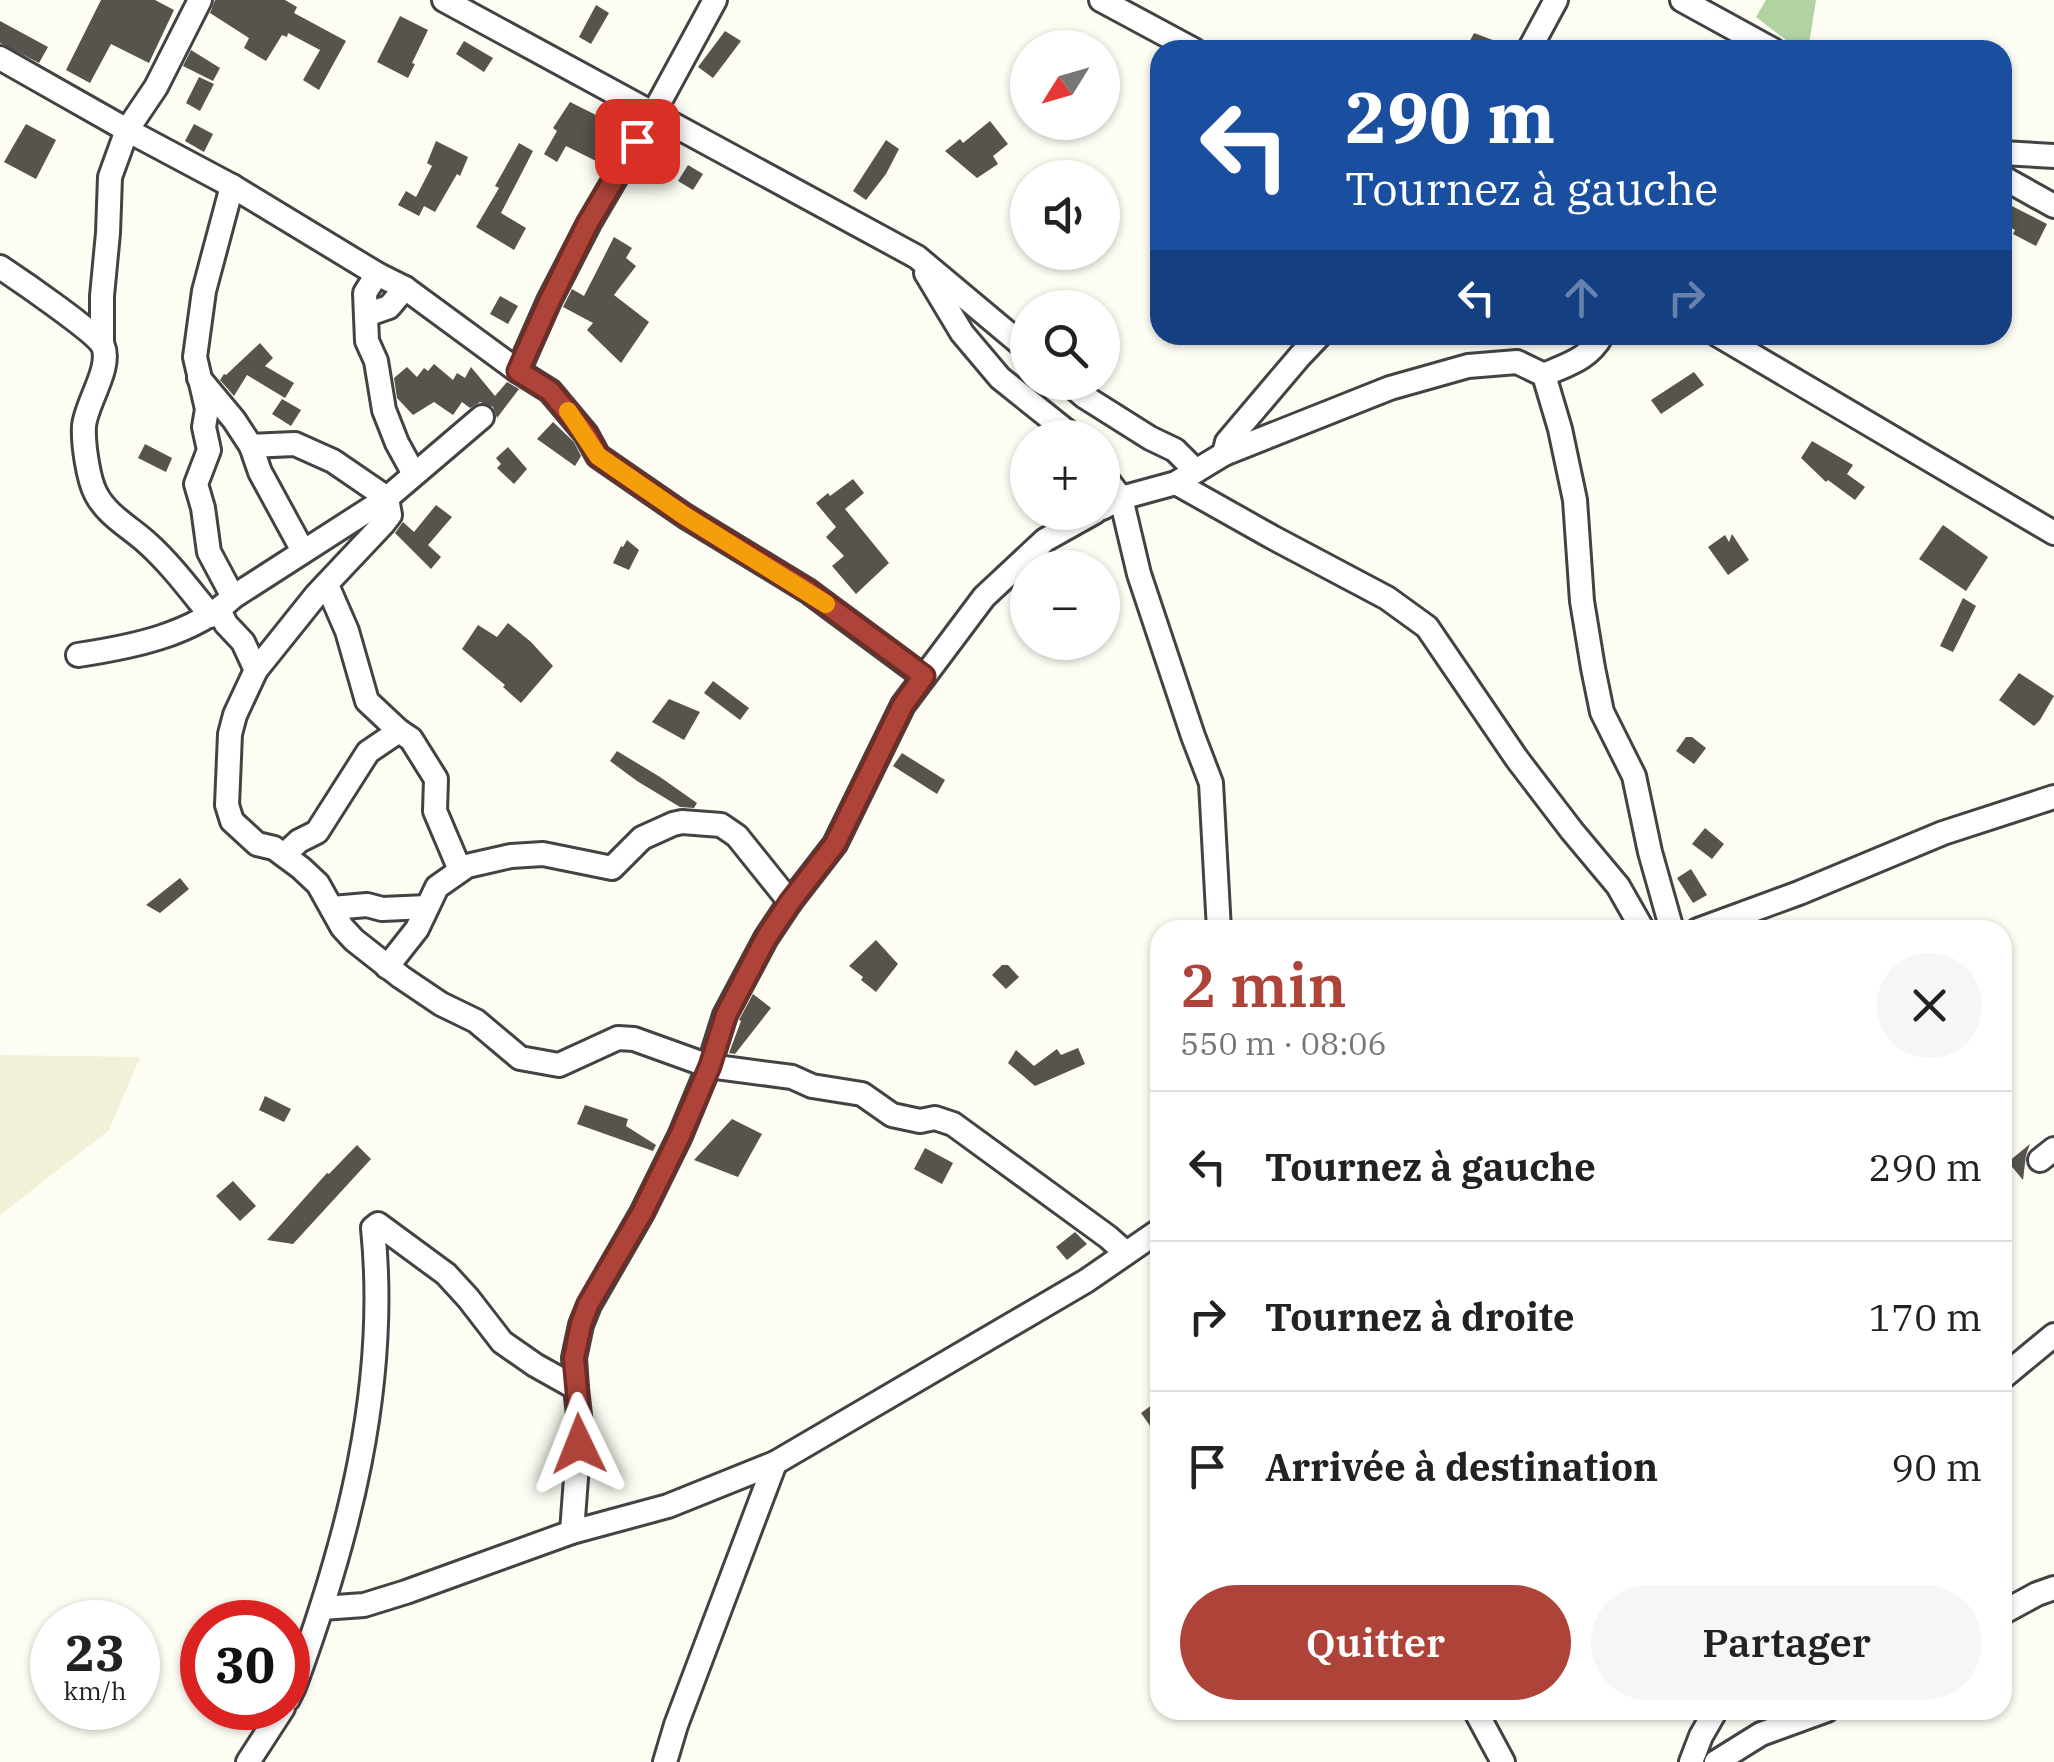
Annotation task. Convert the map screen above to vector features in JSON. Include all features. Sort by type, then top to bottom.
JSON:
[{"type":"street","points":[[200,0],[156,87],[126,130],[110,178],[102,296],[106,358],[84,425],[94,491],[112,516],[221,608]]},
{"type":"street","points":[[444,0],[917,257],[1010,335]]},
{"type":"street","points":[[518,371],[588,223],[714,0]]},
{"type":"street","points":[[1101,0],[1175,40]]},
{"type":"street","points":[[1534,40],[1556,0]]},
{"type":"street","points":[[1682,0],[1755,40]]},
{"type":"street","points":[[0,58],[232,186],[404,288],[550,391],[586,434],[598,456],[685,516],[808,591],[924,676]]},
{"type":"street","points":[[2012,153],[2054,156]]},
{"type":"street","points":[[2012,183],[2054,206]]},
{"type":"street","points":[[232,186],[204,291],[194,357],[207,408],[204,427],[210,450],[196,484],[226,624],[243,642],[256,670]]},
{"type":"street","points":[[917,257],[962,333],[1000,378],[1052,420]]},
{"type":"street","points":[[0,267],[102,342]]},
{"type":"street","points":[[377,274],[365,293],[368,342],[376,361],[384,410],[414,474]]},
{"type":"street","points":[[366,316],[389,307],[404,288]]},
{"type":"street","points":[[1224,454],[1228,442],[1311,345]]},
{"type":"street","points":[[1544,375],[1581,358],[1597,345]]},
{"type":"street","points":[[1735,345],[2054,533]]},
{"type":"street","points":[[1120,500],[1186,476],[1224,454],[1390,388],[1468,366],[1517,362],[1544,375],[1576,500],[1582,602],[1602,712],[1634,776],[1669,920]]},
{"type":"street","points":[[199,378],[251,446],[260,472],[303,551]]},
{"type":"street","points":[[1091,400],[1175,450],[1186,476],[1272,538],[1388,598],[1427,627],[1517,759],[1618,886],[1637,920]]},
{"type":"street","points":[[78,655],[133,646],[221,608],[386,498],[482,417]]},
{"type":"street","points":[[251,446],[294,444],[333,461],[386,498],[390,514],[296,618],[256,670],[230,734],[227,805],[232,820],[258,844],[274,848],[318,884],[342,927],[354,940],[441,1004],[476,1021],[520,1058],[558,1065],[618,1038],[634,1039],[710,1066],[766,1072],[812,1086],[862,1094],[892,1115],[920,1121],[936,1118],[953,1124],[1126,1254]]},
{"type":"street","points":[[1120,524],[1212,783],[1219,920]]},
{"type":"street","points":[[572,1532],[580,1424],[574,1358],[581,1324],[680,1136],[710,1066],[726,1015],[766,938],[835,844],[903,705],[984,597],[1046,540],[1063,530]]},
{"type":"street","points":[[327,584],[347,630],[367,701],[411,738],[436,779],[436,812],[460,870]]},
{"type":"street","points":[[284,855],[317,832],[368,752],[399,731]]},
{"type":"street","points":[[1725,920],[1943,833],[2054,797]]},
{"type":"street","points":[[387,967],[417,929],[437,887],[460,870],[512,856],[543,854],[612,868],[642,838],[672,824],[721,825],[737,836],[790,902]]},
{"type":"street","points":[[332,908],[427,908]]},
{"type":"street","points":[[310,1642],[334,1574],[363,1452],[376,1340],[374,1226],[378,1224],[446,1274],[502,1342],[576,1388]]},
{"type":"street","points":[[322,1608],[364,1605],[572,1532],[668,1506],[774,1463],[1086,1280],[1150,1237]]},
{"type":"street","points":[[2012,1370],[2054,1334]]},
{"type":"street","points":[[665,1762],[774,1463]]},
{"type":"street","points":[[2012,1608],[2054,1588]]},
{"type":"street","points":[[1480,1720],[1504,1762]]},
{"type":"street","points":[[1691,1762],[1710,1720]]},
{"type":"street","points":[[1716,1762],[1761,1734],[1800,1720]]},
{"type":"street","points":[[248,1762],[269,1730]]},
{"type":"green space","points":[[1766,0],[1816,0],[1810,40],[1786,40],[1756,17]]},
{"type":"green space","points":[[0,1055],[140,1057],[109,1130],[0,1215]]},
{"type":"building","points":[[101,0],[155,0],[174,10],[149,63],[111,44],[90,83],[66,70]]},
{"type":"building","points":[[215,0],[285,0],[297,7],[294,13],[346,41],[319,90],[303,80],[320,50],[288,33],[287,37],[282,35],[266,61],[244,48],[249,38],[210,13]]},
{"type":"building","points":[[596,5],[609,13],[591,44],[579,37]]},
{"type":"building","points":[[400,16],[428,30],[408,78],[377,62]]},
{"type":"building","points":[[0,21],[48,47],[39,63],[0,43]]},
{"type":"building","points":[[725,31],[741,41],[713,78],[698,67]]},
{"type":"building","points":[[1474,33],[1493,40],[1470,40]]},
{"type":"building","points":[[464,41],[493,58],[484,72],[456,54]]},
{"type":"building","points":[[191,50],[220,68],[213,81],[183,66]]},
{"type":"building","points":[[199,77],[214,84],[200,111],[186,103]]},
{"type":"building","points":[[570,102],[602,118],[597,127],[610,134],[596,161],[566,146],[557,162],[544,154],[557,131],[553,128]]},
{"type":"building","points":[[990,121],[1008,144],[993,156],[998,164],[977,178],[945,151],[960,139],[963,143]]},
{"type":"building","points":[[26,124],[56,140],[36,179],[4,162]]},
{"type":"building","points":[[194,124],[213,134],[204,152],[185,141]]},
{"type":"building","points":[[886,140],[899,149],[866,200],[853,191]]},
{"type":"building","points":[[436,141],[468,157],[435,212],[424,206],[419,216],[398,205],[406,191],[416,197],[432,166],[427,163]]},
{"type":"building","points":[[519,143],[533,151],[501,213],[526,228],[514,250],[476,227]]},
{"type":"building","points":[[688,165],[703,174],[693,190],[678,181]]},
{"type":"building","points":[[2012,206],[2047,224],[2036,246],[2013,234]]},
{"type":"building","points":[[614,237],[632,248],[626,258],[636,266],[614,295],[649,322],[621,363],[587,330],[593,323],[563,307],[572,289],[584,296]]},
{"type":"building","points":[[500,296],[518,306],[508,324],[490,314]]},
{"type":"building","points":[[260,343],[273,358],[265,366],[294,383],[285,398],[247,375],[234,396],[220,380]]},
{"type":"building","points":[[434,364],[453,380],[457,373],[465,378],[471,367],[495,396],[507,382],[519,389],[497,418],[493,407],[480,402],[470,408],[462,402],[453,415],[434,402],[413,415],[397,398],[394,378],[407,367],[417,377]]},
{"type":"building","points":[[1694,372],[1704,385],[1661,414],[1651,400]]},
{"type":"building","points":[[282,399],[301,410],[291,426],[272,414]]},
{"type":"building","points":[[553,422],[574,442],[581,456],[575,466],[537,439]]},
{"type":"building","points":[[1812,441],[1853,465],[1847,474],[1865,487],[1855,500],[1826,482],[1801,458]]},
{"type":"building","points":[[145,444],[172,458],[166,472],[138,458]]},
{"type":"building","points":[[508,447],[527,469],[514,484],[497,468],[501,464],[496,458]]},
{"type":"building","points":[[853,479],[864,493],[845,509],[889,563],[856,594],[832,566],[844,556],[826,537],[836,527],[816,503]]},
{"type":"building","points":[[436,505],[452,517],[428,545],[441,557],[431,569],[395,533],[403,522],[414,532]]},
{"type":"building","points":[[1943,525],[1988,557],[1966,591],[1919,559]]},
{"type":"building","points":[[1732,534],[1749,560],[1728,575],[1708,547],[1725,535],[1729,542]]},
{"type":"building","points":[[627,540],[639,550],[629,570],[613,563]]},
{"type":"building","points":[[1963,598],[1976,606],[1953,652],[1940,646]]},
{"type":"building","points":[[508,623],[553,666],[521,703],[462,649],[478,625],[497,637]]},
{"type":"building","points":[[2019,673],[2054,696],[2034,726],[1999,700]]},
{"type":"building","points":[[713,681],[749,708],[740,720],[704,693]]},
{"type":"building","points":[[669,699],[700,712],[684,740],[652,722]]},
{"type":"building","points":[[1686,737],[1706,748],[1694,764],[1676,751]]},
{"type":"building","points":[[617,751],[697,803],[694,808],[680,807],[637,781],[610,761]]},
{"type":"building","points":[[902,753],[945,780],[937,794],[893,766]]},
{"type":"building","points":[[1705,828],[1724,844],[1712,859],[1692,844]]},
{"type":"building","points":[[1691,869],[1707,895],[1693,903],[1677,878]]},
{"type":"building","points":[[180,878],[189,889],[160,913],[146,905]]},
{"type":"building","points":[[876,940],[898,964],[876,992],[849,966]]},
{"type":"building","points":[[1002,965],[1008,965],[1019,977],[1006,989],[992,975]]},
{"type":"building","points":[[753,994],[771,1008],[735,1054],[729,1053],[739,1020]]},
{"type":"building","points":[[1078,1048],[1085,1064],[1035,1086],[1008,1063],[1016,1050],[1034,1066],[1057,1049],[1061,1055]]},
{"type":"building","points":[[265,1096],[291,1109],[284,1122],[259,1110]]},
{"type":"building","points":[[585,1105],[628,1119],[626,1126],[656,1145],[653,1151],[577,1124]]},
{"type":"building","points":[[732,1119],[762,1134],[738,1177],[694,1160]]},
{"type":"building","points":[[2030,1144],[2023,1180],[2012,1167],[2012,1159]]},
{"type":"building","points":[[357,1145],[371,1159],[293,1244],[267,1240],[327,1173]]},
{"type":"building","points":[[925,1148],[953,1163],[942,1184],[914,1169]]},
{"type":"building","points":[[233,1181],[256,1206],[240,1221],[216,1196]]},
{"type":"building","points":[[1075,1232],[1087,1244],[1067,1260],[1056,1247]]},
{"type":"building","points":[[1150,1406],[1150,1426],[1141,1413]]},
{"type":"slow traffic","points":[[568,411],[598,456],[826,604]]},
{"type":"route","points":[[579,1444],[574,1358],[588,1305],[642,1213],[680,1136],[710,1066],[726,1015],[766,938],[835,844],[903,705],[924,676],[808,591],[685,516],[598,456],[586,434],[550,391],[518,371],[588,223],[637,141]]}]
